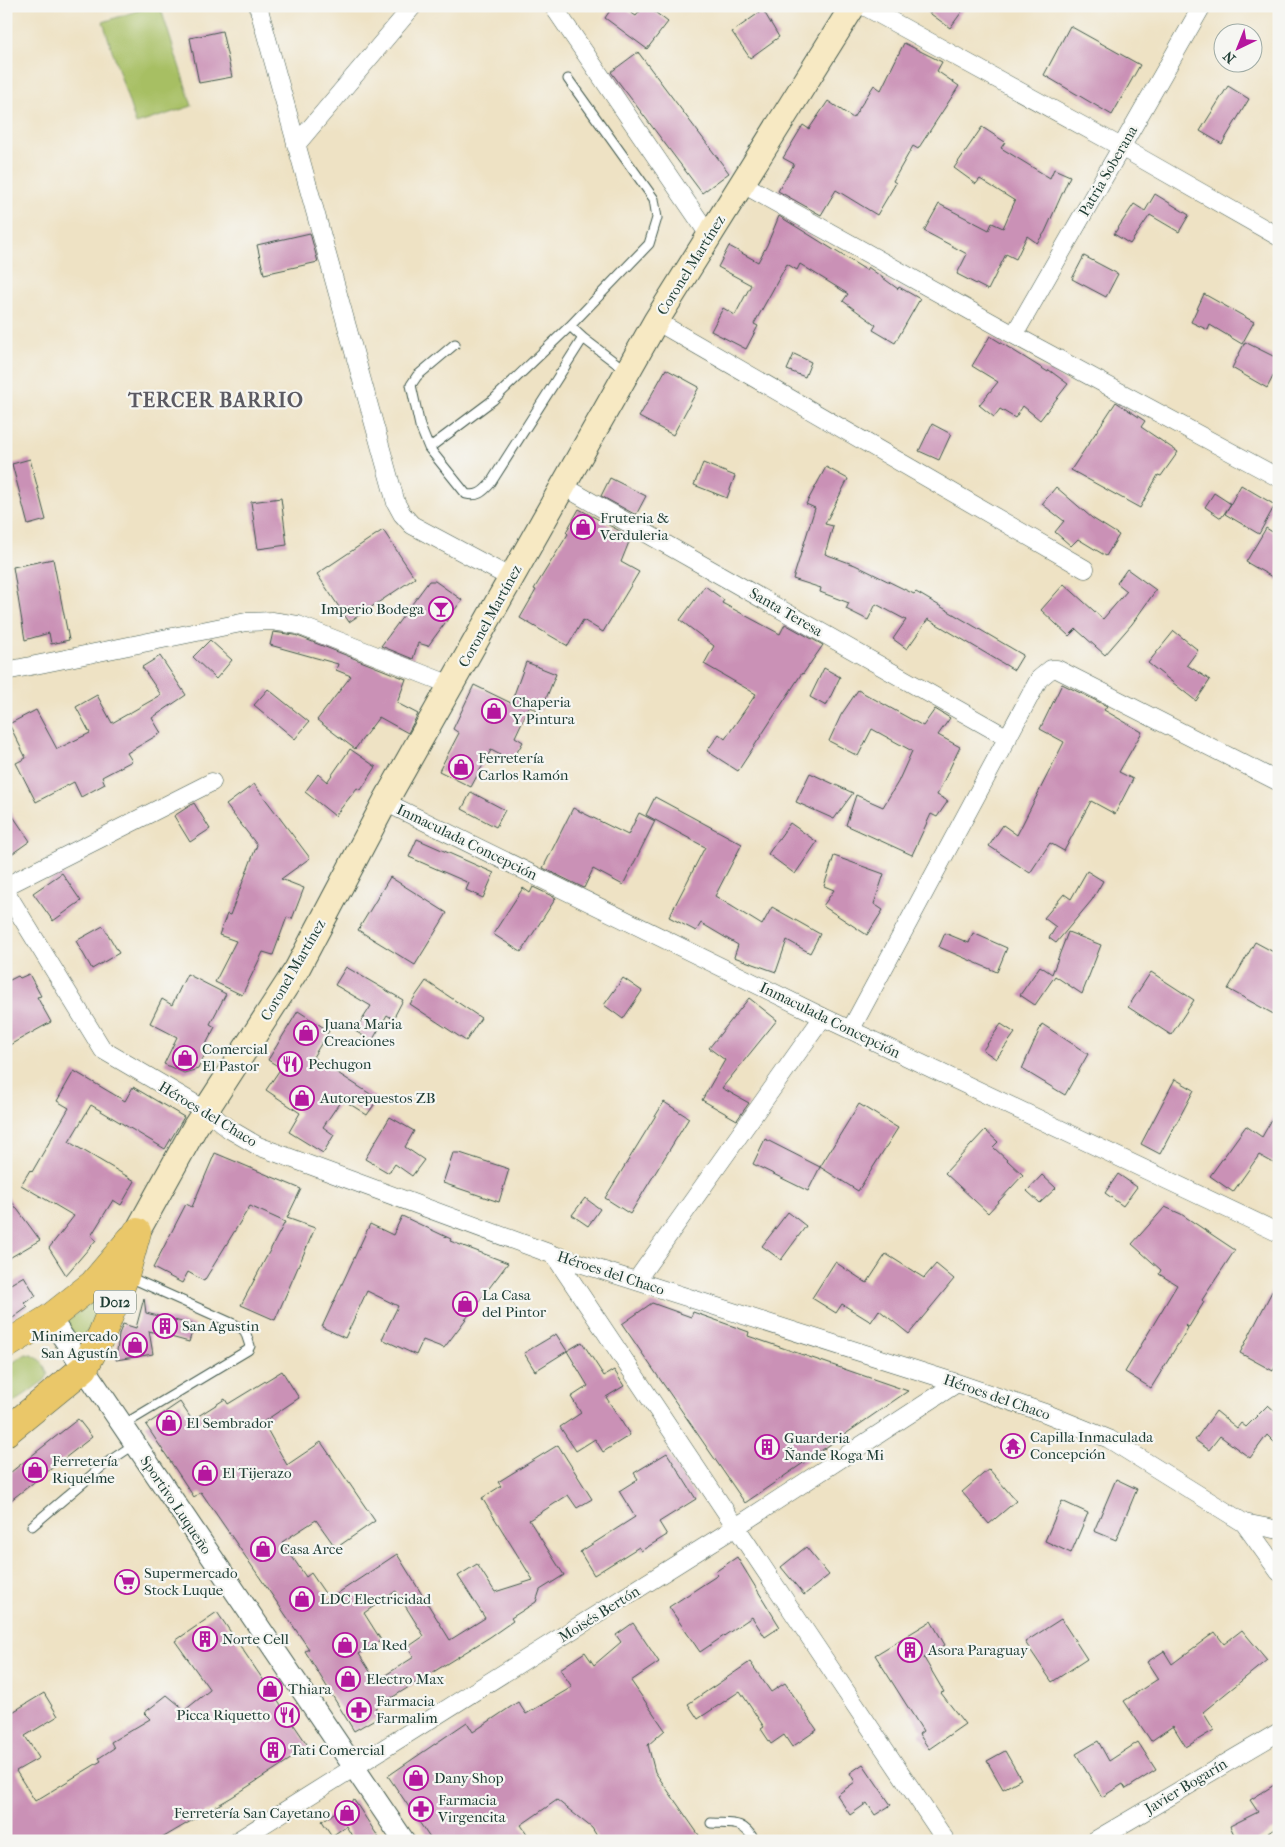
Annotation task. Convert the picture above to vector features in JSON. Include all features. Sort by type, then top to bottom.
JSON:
[{"type":"main road","name":"Coronel Martínez","points":[[137,1232],[195,1127],[297,970],[385,802],[656,321],[853,6]]},
{"type":"main road","name":"D012","points":[[6,1432],[84,1368],[102,1334],[125,1276],[137,1232]]},
{"type":"main road","name":"D012","points":[[6,1345],[50,1318],[93,1284],[137,1232]]},
{"type":"street","points":[[258,6],[396,503],[402,514],[412,525],[511,578]]},
{"type":"street","points":[[296,146],[413,6]]},
{"type":"street","points":[[553,6],[709,235]]},
{"type":"street","points":[[864,6],[1121,147],[1279,237]]},
{"type":"street","name":"Patria Soberana","points":[[1014,335],[1202,6]]},
{"type":"street","points":[[741,183],[1014,335],[1279,478]]},
{"type":"street","points":[[656,321],[1085,569]]},
{"type":"street","name":"Santa Teresa","points":[[563,486],[1008,738]]},
{"type":"street","points":[[6,670],[246,622],[272,621],[298,625],[451,685]]},
{"type":"street","points":[[851,1029],[1039,679],[1051,669],[1056,669],[1279,782]]},
{"type":"street","points":[[6,886],[212,782]]},
{"type":"street","name":"Inmaculada Concepción","points":[[385,802],[823,1017],[1279,1232]]},
{"type":"street","name":"Héroes del Chaco","points":[[6,892],[103,1050],[207,1111],[229,1129],[258,1146],[554,1255],[958,1383],[1045,1413],[1109,1439],[1244,1523],[1279,1572]]},
{"type":"street","points":[[636,1281],[823,1017]]},
{"type":"street","points":[[554,1255],[946,1841]]},
{"type":"street","name":"Sportivo Luqueño","points":[[50,1318],[404,1841]]},
{"type":"street","name":"Moisés Bertón","points":[[238,1841],[736,1527],[958,1383]]},
{"type":"street","points":[[1244,1523],[1279,1530]]},
{"type":"street","name":"Javier Bogarín","points":[[1094,1841],[1279,1732]]},
{"type":"lane","points":[[429,448],[493,400],[570,326],[648,244],[656,218],[654,199],[568,79]]},
{"type":"lane","points":[[570,326],[582,338],[628,371]]},
{"type":"lane","points":[[455,344],[417,376],[411,386],[420,426],[429,448],[466,494],[473,496],[482,493],[490,484],[582,338]]},
{"type":"lane","points":[[122,1425],[248,1350],[250,1346],[245,1331],[236,1325],[125,1276]]},
{"type":"lane","points":[[32,1526],[105,1464],[135,1444]]},
{"type":"lane","points":[[711,1823],[741,1824],[747,1828],[756,1841]]},
{"type":"green space","points":[[152,6],[160,6],[192,106],[136,124],[103,22]]},
{"type":"green space","points":[[108,1289],[87,1333],[78,1337],[67,1327],[67,1321]]},
{"type":"green space","points":[[26,1354],[40,1360],[48,1375],[45,1380],[6,1408],[6,1367]]},
{"type":"building","points":[[613,6],[621,6],[636,16],[644,6],[647,6],[668,22],[647,49],[605,18]]},
{"type":"building","points":[[920,6],[966,6],[950,28]]},
{"type":"building","points":[[763,10],[779,37],[750,58],[732,32]]},
{"type":"building","points":[[1070,26],[1140,65],[1112,115],[1044,75]]},
{"type":"building","points":[[222,31],[232,77],[199,83],[190,38]]},
{"type":"building","points":[[904,43],[942,62],[937,71],[959,86],[918,149],[913,146],[893,181],[896,183],[877,215],[836,190],[821,215],[778,191],[794,164],[783,158],[803,125],[809,129],[828,101],[853,118],[874,85],[881,90]]},
{"type":"building","points":[[638,52],[729,173],[702,193],[611,72]]},
{"type":"building","points":[[1228,86],[1249,99],[1222,144],[1200,131]]},
{"type":"building","points":[[982,127],[1005,142],[1001,148],[1050,178],[1054,169],[1070,176],[1045,232],[1037,243],[1027,236],[1016,259],[1006,254],[988,290],[957,274],[967,254],[924,231],[939,204],[989,230],[992,223],[1003,228],[1015,201],[980,179],[976,184],[954,168]]},
{"type":"building","points":[[1155,194],[1189,215],[1179,232],[1150,215],[1130,244],[1114,234],[1134,204],[1145,211]]},
{"type":"building","points":[[779,216],[866,270],[868,267],[898,289],[899,287],[920,299],[895,343],[873,330],[876,325],[843,301],[848,294],[800,264],[797,270],[787,264],[754,324],[758,326],[746,349],[711,331],[723,308],[735,315],[751,285],[718,267],[729,246],[758,262]]},
{"type":"building","points":[[310,233],[318,262],[264,274],[257,245]]},
{"type":"building","points":[[1084,256],[1118,274],[1106,297],[1072,279]]},
{"type":"building","points":[[1204,294],[1254,322],[1242,344],[1210,325],[1208,330],[1191,322]]},
{"type":"building","points":[[990,336],[1048,372],[1049,370],[1068,384],[1040,420],[1023,406],[1015,418],[1000,409],[994,417],[979,405],[998,382],[972,366]]},
{"type":"building","points":[[1245,342],[1279,359],[1279,365],[1267,388],[1232,368]]},
{"type":"building","points":[[794,354],[811,362],[805,377],[787,370]]},
{"type":"building","points":[[666,369],[699,387],[673,435],[639,417]]},
{"type":"building","points":[[1116,402],[1145,421],[1141,427],[1178,452],[1161,476],[1158,475],[1140,508],[1071,470]]},
{"type":"building","points":[[932,424],[951,434],[939,460],[919,451]]},
{"type":"building","points":[[30,459],[46,520],[28,525],[12,464]]},
{"type":"building","points":[[703,463],[735,476],[727,498],[694,485]]},
{"type":"building","points":[[826,467],[848,479],[825,524],[833,526],[825,554],[855,565],[914,594],[916,592],[1023,655],[1014,670],[928,619],[907,649],[893,639],[906,620],[876,604],[868,620],[846,609],[849,603],[820,592],[821,588],[793,579],[815,508],[806,504]]},
{"type":"building","points":[[610,478],[646,496],[636,515],[601,496]]},
{"type":"building","points":[[1241,485],[1275,505],[1259,534],[1225,514]]},
{"type":"building","points":[[1056,487],[1092,518],[1119,535],[1106,556],[1078,539],[1071,546],[1055,532],[1064,521],[1042,504]]},
{"type":"building","points":[[1214,493],[1231,504],[1221,518],[1205,507]]},
{"type":"building","points":[[281,498],[287,545],[258,549],[251,502]]},
{"type":"building","points":[[579,509],[631,537],[621,562],[639,572],[603,632],[583,620],[568,646],[520,618],[536,590],[534,589],[568,534],[566,532]]},
{"type":"building","points":[[1266,528],[1279,536],[1279,581],[1246,562]]},
{"type":"building","points":[[383,530],[415,578],[349,622],[317,574]]},
{"type":"building","points":[[53,559],[69,640],[51,644],[49,633],[25,640],[13,567]]},
{"type":"building","points":[[1127,569],[1156,590],[1132,624],[1105,655],[1076,629],[1069,636],[1041,610],[1064,584],[1103,619],[1127,591],[1117,583]]},
{"type":"building","points":[[429,581],[435,581],[462,600],[428,646],[418,643],[413,659],[381,646]]},
{"type":"building","points":[[705,586],[724,600],[722,603],[780,634],[785,624],[823,645],[802,673],[738,771],[707,751],[719,734],[725,739],[756,694],[704,664],[714,646],[680,620]]},
{"type":"building","points":[[1174,631],[1198,650],[1187,665],[1210,680],[1196,701],[1148,663]]},
{"type":"building","points":[[273,632],[295,635],[406,679],[397,703],[418,714],[408,733],[379,717],[355,749],[317,720],[351,676],[336,670],[338,664],[270,645]]},
{"type":"building","points":[[210,640],[232,660],[216,679],[193,657]]},
{"type":"building","points":[[160,656],[186,695],[152,718],[161,733],[127,753],[132,761],[102,777],[105,784],[81,797],[74,782],[36,802],[16,763],[26,758],[9,724],[36,710],[57,749],[90,733],[76,707],[97,695],[112,723],[161,695],[142,667]]},
{"type":"building","points":[[526,662],[556,674],[541,711],[529,707],[515,737],[523,742],[512,761],[491,750],[471,787],[439,771],[459,733],[453,729],[474,685],[511,703]]},
{"type":"building","points":[[824,668],[840,677],[826,706],[810,697]]},
{"type":"building","points":[[1062,684],[1107,706],[1104,710],[1142,732],[1119,772],[1133,779],[1115,814],[1091,801],[1064,851],[1050,843],[1030,873],[989,846],[1003,825],[1017,835],[1064,742],[1040,729]]},
{"type":"building","points":[[268,689],[309,722],[295,739],[254,705]]},
{"type":"building","points":[[858,690],[923,726],[935,709],[950,718],[938,735],[960,747],[937,795],[948,801],[937,817],[931,814],[912,855],[846,825],[856,795],[883,807],[898,782],[912,751],[872,729],[858,756],[829,741],[841,715]]},
{"type":"building","points":[[350,749],[376,767],[361,790],[357,788],[335,816],[305,792],[318,774],[327,782]]},
{"type":"building","points":[[810,773],[853,793],[834,819],[796,802]]},
{"type":"building","points":[[254,784],[310,858],[281,879],[304,888],[292,919],[287,917],[273,955],[263,952],[242,995],[215,982],[236,941],[219,935],[227,914],[230,915],[257,845],[226,805]]},
{"type":"building","points":[[471,792],[505,810],[496,827],[462,809]]},
{"type":"building","points":[[655,797],[742,844],[715,896],[762,925],[772,907],[820,934],[810,953],[787,940],[776,972],[734,957],[738,945],[701,923],[696,931],[669,917],[705,847],[646,815]]},
{"type":"building","points":[[194,803],[210,829],[190,842],[174,816]]},
{"type":"building","points":[[6,806],[30,841],[6,858]]},
{"type":"building","points":[[573,808],[628,835],[639,813],[655,821],[623,885],[593,869],[584,888],[543,868]]},
{"type":"building","points":[[790,823],[817,842],[795,874],[768,854]]},
{"type":"building","points":[[417,839],[494,873],[483,898],[466,890],[469,883],[409,857]]},
{"type":"building","points":[[834,856],[884,874],[874,904],[883,910],[867,935],[823,906],[834,890],[824,886]]},
{"type":"building","points":[[1087,871],[1103,881],[1092,900],[1056,943],[1049,938],[1056,927],[1044,918],[1064,894],[1071,899]]},
{"type":"building","points":[[62,873],[81,901],[53,921],[33,893]]},
{"type":"building","points":[[390,877],[447,913],[415,965],[358,930]]},
{"type":"building","points":[[533,887],[556,898],[521,952],[493,934],[523,888],[530,893]]},
{"type":"building","points":[[103,926],[119,953],[92,969],[76,941]]},
{"type":"building","points":[[1068,932],[1101,945],[1082,994],[1055,976],[1035,1005],[1020,995],[1040,966],[1052,974]]},
{"type":"building","points":[[945,933],[969,943],[973,933],[1007,948],[997,972],[939,947]]},
{"type":"building","points":[[1255,942],[1279,955],[1279,1017],[1228,989]]},
{"type":"building","points":[[346,967],[403,1000],[393,1019],[387,1015],[372,1041],[355,1031],[371,1006],[335,985]]},
{"type":"building","points":[[1151,972],[1194,1000],[1171,1035],[1128,1007]]},
{"type":"building","points":[[29,974],[41,996],[37,997],[51,1022],[6,1047],[6,982],[18,976],[20,978]]},
{"type":"building","points":[[187,974],[226,994],[210,1024],[215,1027],[203,1050],[206,1052],[198,1069],[184,1073],[164,1064],[177,1037],[150,1023],[162,999],[172,1005]]},
{"type":"building","points":[[623,978],[642,991],[623,1019],[604,1005]]},
{"type":"building","points":[[426,981],[481,1018],[466,1041],[410,1004]]},
{"type":"building","points":[[749,998],[777,1020],[722,1088],[749,1103],[737,1120],[702,1100],[725,1060],[709,1048]]},
{"type":"building","points":[[298,1011],[329,1031],[313,1057],[378,1099],[367,1115],[342,1099],[323,1127],[334,1135],[323,1153],[289,1132],[300,1113],[266,1090],[281,1068],[268,1060]]},
{"type":"building","points":[[1001,1024],[1015,1033],[996,1059],[983,1050]]},
{"type":"building","points":[[1042,1024],[1088,1054],[1065,1095],[1022,1069]]},
{"type":"building","points":[[74,1071],[125,1101],[133,1087],[184,1117],[165,1149],[91,1105],[69,1142],[135,1181],[121,1205],[113,1200],[91,1236],[96,1240],[66,1275],[49,1248],[74,1216],[21,1185],[30,1170],[32,1172],[69,1108],[57,1101]]},
{"type":"building","points":[[1175,1079],[1194,1090],[1160,1154],[1141,1144]]},
{"type":"building","points":[[664,1102],[689,1118],[630,1214],[605,1198]]},
{"type":"building","points":[[859,1104],[898,1128],[858,1191],[820,1167]]},
{"type":"building","points":[[1279,1107],[1279,1166],[1259,1155],[1233,1192],[1210,1176],[1246,1126],[1262,1137]]},
{"type":"building","points":[[390,1117],[414,1131],[405,1147],[424,1160],[412,1176],[395,1164],[389,1173],[365,1159]]},
{"type":"building","points":[[985,1130],[998,1142],[993,1147],[1023,1175],[988,1213],[945,1173]]},
{"type":"building","points":[[765,1139],[820,1167],[808,1191],[753,1164]]},
{"type":"building","points":[[215,1153],[301,1189],[287,1218],[315,1228],[275,1320],[241,1305],[285,1222],[250,1206],[204,1281],[188,1272],[182,1283],[153,1268],[186,1204],[192,1207]]},
{"type":"building","points":[[453,1153],[460,1153],[509,1169],[499,1202],[443,1183]]},
{"type":"building","points":[[1118,1174],[1137,1187],[1123,1206],[1105,1193]]},
{"type":"building","points":[[1042,1175],[1056,1188],[1040,1203],[1027,1191]]},
{"type":"building","points":[[6,1194],[40,1240],[6,1260]]},
{"type":"building","points":[[585,1198],[600,1209],[588,1226],[572,1215]]},
{"type":"building","points":[[1165,1207],[1181,1214],[1235,1250],[1202,1300],[1204,1302],[1189,1327],[1185,1325],[1188,1328],[1151,1388],[1125,1372],[1177,1285],[1159,1274],[1161,1270],[1132,1244]]},
{"type":"building","points":[[788,1212],[806,1226],[781,1260],[762,1246]]},
{"type":"building","points":[[402,1216],[451,1239],[450,1241],[508,1263],[444,1348],[423,1340],[416,1355],[382,1339],[398,1306],[367,1291],[345,1338],[322,1327],[370,1224],[393,1235]]},
{"type":"building","points":[[886,1254],[924,1278],[936,1264],[954,1279],[909,1334],[879,1310],[871,1322],[842,1304],[836,1313],[812,1298],[835,1262],[867,1283]]},
{"type":"building","points":[[24,1276],[36,1296],[24,1303],[28,1307],[6,1323],[6,1281],[9,1285]]},
{"type":"building","points":[[1279,1278],[1279,1360],[1273,1371],[1240,1353]]},
{"type":"building","points":[[144,1298],[146,1313],[194,1325],[189,1342],[149,1331],[153,1354],[116,1360],[119,1334],[123,1324],[136,1328]]},
{"type":"building","name":"Guarderia Ñande Roga Mi","points":[[652,1303],[691,1317],[693,1312],[749,1332],[748,1336],[908,1391],[745,1503],[622,1324]]},
{"type":"building","points":[[556,1334],[567,1351],[535,1371],[524,1353]]},
{"type":"building","points":[[582,1342],[604,1376],[614,1370],[624,1386],[606,1397],[630,1435],[603,1452],[595,1439],[576,1451],[560,1427],[581,1413],[571,1397],[588,1386],[567,1351]]},
{"type":"building","points":[[282,1371],[299,1398],[263,1422],[287,1465],[321,1442],[375,1521],[336,1548],[316,1520],[282,1542],[306,1577],[311,1573],[329,1599],[397,1554],[450,1640],[485,1618],[458,1576],[477,1564],[495,1592],[533,1580],[482,1498],[501,1486],[498,1482],[558,1445],[592,1499],[577,1508],[568,1495],[529,1520],[564,1575],[540,1590],[536,1602],[511,1618],[513,1621],[375,1708],[380,1716],[354,1731],[305,1651],[309,1649],[201,1492],[194,1497],[146,1425],[180,1402],[192,1420],[225,1399],[228,1404]],"holes":[[[396,1591],[424,1636],[408,1647],[414,1657],[376,1681],[359,1654],[381,1640],[364,1613]]]},
{"type":"building","points":[[1268,1405],[1279,1415],[1279,1447],[1267,1435],[1250,1458],[1220,1436],[1209,1450],[1195,1440],[1216,1411],[1237,1428],[1241,1423],[1246,1427]]},
{"type":"building","points":[[78,1419],[92,1437],[6,1504],[6,1476]]},
{"type":"building","points":[[667,1453],[696,1499],[659,1522],[667,1535],[641,1551],[639,1547],[594,1575],[580,1552],[635,1517],[619,1491],[638,1479],[634,1473]]},
{"type":"building","points":[[989,1469],[1016,1501],[989,1524],[962,1492]]},
{"type":"building","points":[[1116,1479],[1137,1489],[1116,1540],[1094,1531]]},
{"type":"building","points":[[1062,1501],[1088,1513],[1071,1553],[1045,1541]]},
{"type":"building","points":[[806,1547],[829,1575],[804,1595],[781,1567]]},
{"type":"building","points":[[737,1557],[780,1627],[765,1637],[752,1617],[700,1652],[669,1607],[718,1575],[715,1572]]},
{"type":"building","points":[[217,1612],[309,1747],[232,1797],[157,1841],[10,1841],[6,1835],[6,1716],[44,1693],[58,1716],[25,1736],[39,1758],[16,1771],[35,1801],[101,1761],[99,1758],[114,1748],[111,1742],[150,1719],[144,1713],[167,1695],[185,1710],[210,1690],[175,1641]]},
{"type":"building","points":[[1061,1619],[1087,1659],[1052,1682],[1025,1642]]},
{"type":"building","points":[[931,1621],[945,1645],[924,1658],[944,1692],[941,1693],[965,1724],[929,1749],[919,1734],[923,1731],[875,1655]]},
{"type":"building","points":[[633,1623],[659,1662],[631,1681],[665,1730],[648,1745],[655,1772],[703,1841],[600,1841],[592,1828],[557,1800],[521,1825],[532,1841],[432,1841],[388,1776],[467,1722],[473,1732],[518,1702],[526,1714],[572,1687],[560,1669],[585,1652],[594,1665],[621,1642],[616,1635]]},
{"type":"building","points":[[1242,1630],[1267,1660],[1203,1712],[1214,1730],[1186,1747],[1173,1726],[1151,1741],[1124,1701],[1158,1679],[1147,1662],[1164,1651],[1172,1664],[1215,1632],[1224,1644]]},
{"type":"building","points":[[750,1662],[771,1692],[785,1683],[817,1730],[792,1747],[784,1735],[771,1744],[761,1729],[764,1727],[740,1691],[698,1719],[688,1704]]},
{"type":"building","points":[[1098,1741],[1109,1761],[1138,1742],[1156,1770],[1126,1789],[1123,1784],[1102,1797],[1076,1754]]},
{"type":"building","points":[[1005,1751],[1021,1779],[1003,1789],[987,1761]]},
{"type":"building","points":[[863,1764],[891,1805],[875,1815],[867,1803],[850,1815],[837,1795],[855,1782],[850,1773]]},
{"type":"building","points":[[1279,1782],[1279,1826],[1256,1841],[1237,1841],[1230,1826],[1258,1812],[1250,1800]]},
{"type":"building","points":[[354,1800],[381,1841],[355,1841],[346,1826],[332,1836],[322,1821]]},
{"type":"place","name":"Fruteria & Verduleria","points":[[583,527]]},
{"type":"place","name":"Imperio Bodega","points":[[441,609]]},
{"type":"place","name":"Chaperia Y Pintura","points":[[494,711]]},
{"type":"place","name":"Ferretería Carlos Ramón","points":[[461,767]]},
{"type":"place","name":"Juana Maria Creaciones","points":[[306,1033]]},
{"type":"place","name":"Comercial El Pastor","points":[[185,1058]]},
{"type":"place","name":"Pechugon","points":[[290,1064]]},
{"type":"place","name":"Autorepuestos ZB","points":[[302,1098]]},
{"type":"place","name":"La Casa del Pintor","points":[[465,1304]]},
{"type":"place","name":"San Agustin","points":[[165,1326]]},
{"type":"place","name":"Minimercado San Agustín","points":[[135,1345]]},
{"type":"place","name":"El Sembrador","points":[[169,1423]]},
{"type":"place","name":"Capilla Inmaculada Concepción","points":[[1013,1446]]},
{"type":"place","name":"Guarderia Ñande Roga Mi","points":[[767,1447]]},
{"type":"place","name":"Ferretería Riquelme","points":[[35,1470]]},
{"type":"place","name":"El Tijerazo","points":[[205,1473]]},
{"type":"place","name":"Casa Arce","points":[[263,1549]]},
{"type":"place","name":"Supermercado Stock Luque","points":[[127,1582]]},
{"type":"place","name":"LDC Electricidad","points":[[302,1599]]},
{"type":"place","name":"Norte Cell","points":[[205,1639]]},
{"type":"place","name":"La Red","points":[[345,1645]]},
{"type":"place","name":"Asora Paraguay","points":[[910,1650]]},
{"type":"place","name":"Electro Max","points":[[348,1679]]},
{"type":"place","name":"Thiara","points":[[270,1689]]},
{"type":"place","name":"Farmacia Farmalim","points":[[359,1710]]},
{"type":"place","name":"Picca Riquetto","points":[[287,1715]]},
{"type":"place","name":"Tati Comercial","points":[[273,1750]]},
{"type":"place","name":"Dany Shop","points":[[416,1778]]},
{"type":"place","name":"Farmacia Virgencita","points":[[421,1809]]},
{"type":"place","name":"Ferretería San Cayetano","points":[[347,1813]]},
{"type":"district","name":"TERCER BARRIO","points":[[216,400]]}]
